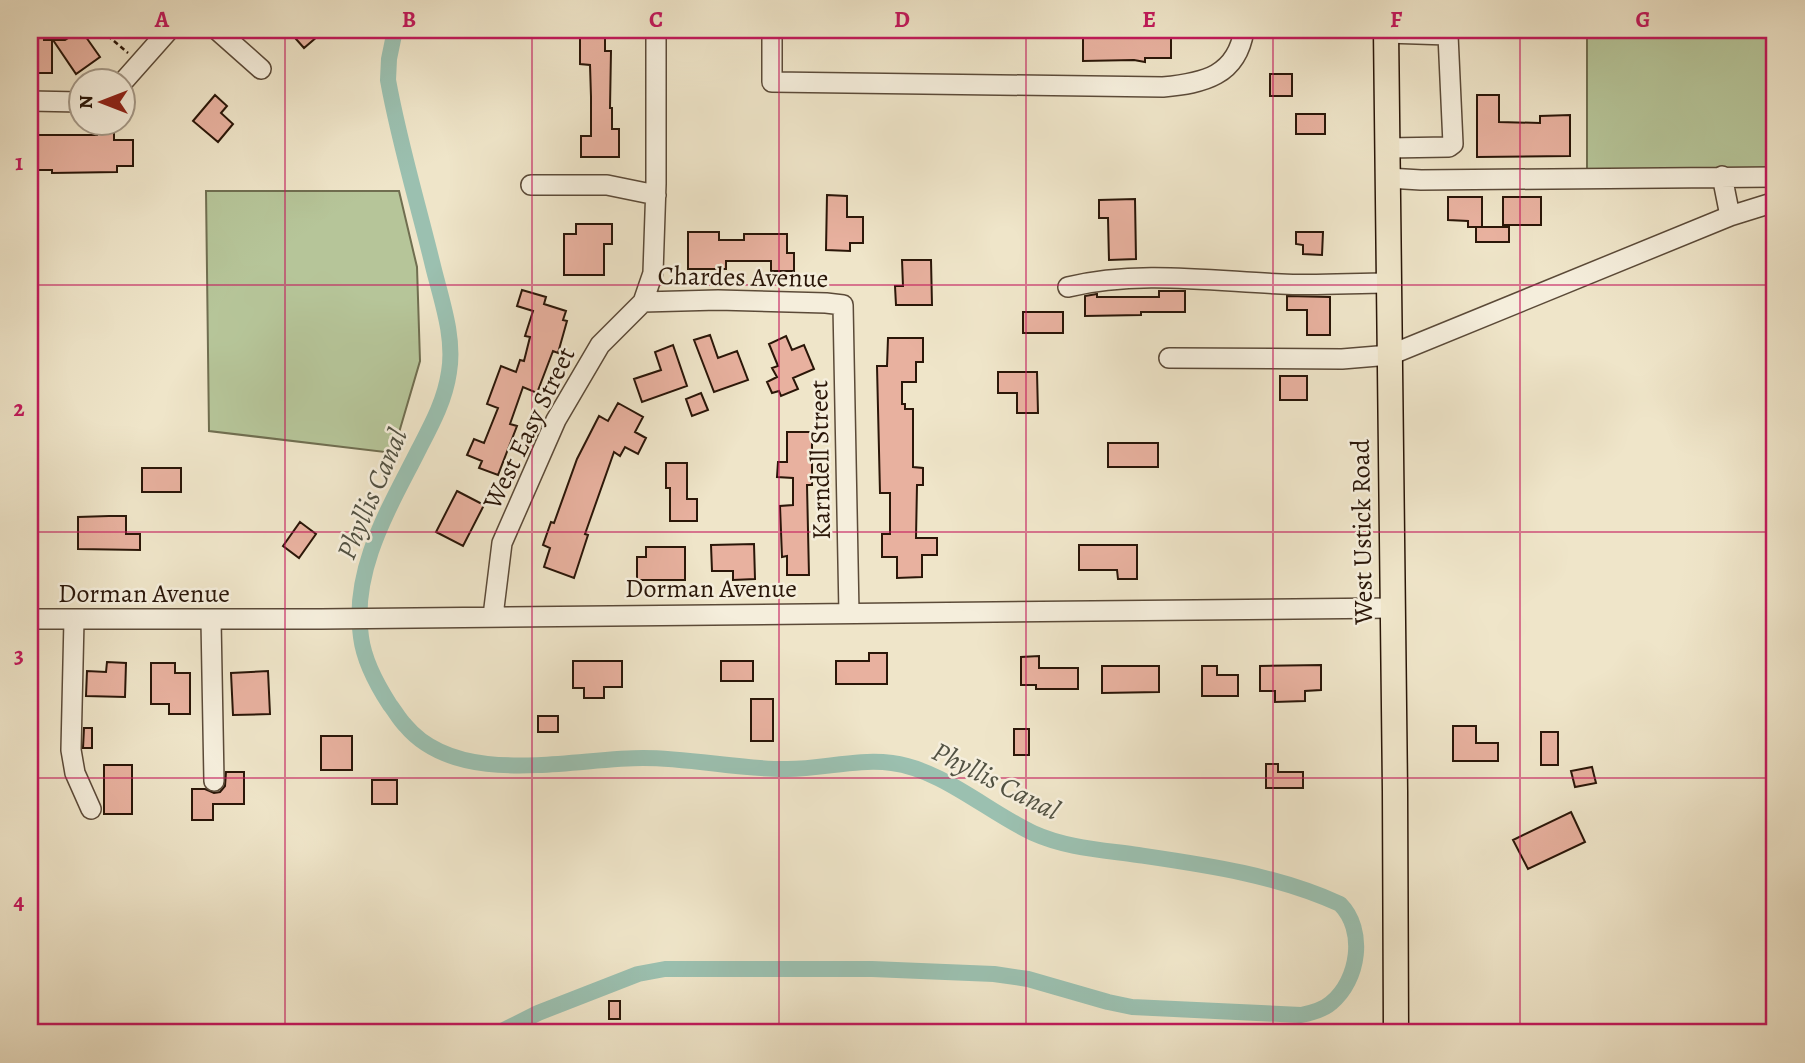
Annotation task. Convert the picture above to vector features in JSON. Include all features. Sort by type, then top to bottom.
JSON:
[{"type":"main road","name":"West Ustick Road","points":[[1386,31],[1396,1033]]},
{"type":"street","points":[[136,67],[169,30]]},
{"type":"street","points":[[217,30],[261,69]]},
{"type":"street","name":"West Easy Street","points":[[493,616],[502,543],[556,420],[600,345],[643,302],[653,273],[656,30]]},
{"type":"street","points":[[772,30],[772,82],[1163,87],[1216,76],[1229,66],[1237,54],[1244,30]]},
{"type":"street","points":[[1386,31],[1448,35],[1453,144],[1448,147],[1387,148]]},
{"type":"street","points":[[30,101],[66,102]]},
{"type":"street","points":[[1722,176],[1730,216]]},
{"type":"street","points":[[1388,178],[1521,180],[1775,177]]},
{"type":"street","points":[[531,185],[607,185],[656,195]]},
{"type":"street","points":[[1169,358],[1342,359],[1390,355],[1730,216],[1775,202]]},
{"type":"street","points":[[1068,287],[1088,282],[1128,279],[1245,280],[1281,284],[1388,283]]},
{"type":"street","name":"Chardes Avenue","points":[[643,302],[731,300],[843,305]]},
{"type":"street","name":"Karndell Street","points":[[843,305],[849,613]]},
{"type":"street","name":"Dorman Avenue","points":[[30,619],[361,619],[1392,608]]},
{"type":"street","points":[[74,620],[71,750],[75,773],[91,809]]},
{"type":"street","points":[[211,620],[214,781]]},
{"type":"path","points":[[101,30],[139,64]]},
{"type":"green space","points":[[1587,30],[1775,30],[1775,180],[1587,174]]},
{"type":"green space","points":[[206,191],[399,191],[417,267],[420,361],[393,453],[209,431]]},
{"type":"building","points":[[81,30],[100,57],[87,66],[71,66],[53,40],[65,40]]},
{"type":"building","points":[[288,30],[325,30],[304,48]]},
{"type":"building","points":[[580,30],[605,30],[605,51],[611,51],[612,129],[619,129],[619,157],[581,157],[581,136],[591,136],[591,97],[590,65],[580,64]]},
{"type":"building","points":[[1093,30],[1162,30],[1162,34],[1171,34],[1171,58],[1145,58],[1145,62],[1083,61],[1083,36],[1093,35]]},
{"type":"building","points":[[30,31],[44,31],[44,40],[52,40],[52,73],[36,73],[36,64],[30,64]]},
{"type":"building","points":[[1270,74],[1292,74],[1292,96],[1270,96]]},
{"type":"building","points":[[215,95],[227,106],[221,113],[233,124],[218,142],[193,121]]},
{"type":"building","points":[[1477,95],[1499,95],[1499,122],[1540,123],[1540,116],[1570,115],[1570,156],[1477,157]]},
{"type":"building","points":[[1296,114],[1325,114],[1325,134],[1296,134]]},
{"type":"building","points":[[30,135],[114,136],[114,140],[133,140],[133,166],[117,166],[117,172],[52,173],[52,170],[30,170]]},
{"type":"building","points":[[827,195],[847,196],[847,217],[863,217],[863,243],[850,243],[850,251],[826,250]]},
{"type":"building","points":[[1448,197],[1482,197],[1482,227],[1468,227],[1468,221],[1448,220]]},
{"type":"building","points":[[1503,197],[1541,197],[1541,225],[1503,225]]},
{"type":"building","points":[[1135,199],[1136,259],[1109,260],[1108,218],[1099,218],[1099,200]]},
{"type":"building","points":[[576,224],[612,224],[612,244],[604,244],[604,275],[564,275],[564,234],[576,234]]},
{"type":"building","points":[[1476,227],[1509,227],[1509,242],[1476,242]]},
{"type":"building","points":[[688,232],[719,232],[719,240],[744,240],[744,234],[787,234],[787,253],[794,253],[794,271],[771,271],[771,261],[726,261],[726,269],[688,269]]},
{"type":"building","points":[[1296,232],[1323,232],[1322,255],[1303,254],[1303,245],[1296,244]]},
{"type":"building","points":[[902,260],[931,260],[932,305],[896,305],[895,286],[903,286]]},
{"type":"building","points":[[522,290],[546,297],[544,304],[566,311],[563,320],[567,321],[558,353],[553,351],[537,393],[523,387],[510,424],[517,426],[498,475],[479,468],[482,461],[467,455],[474,439],[484,443],[498,408],[487,404],[501,366],[516,372],[520,360],[524,361],[530,337],[525,336],[533,311],[517,306]]},
{"type":"building","points":[[1159,291],[1185,291],[1185,312],[1085,316],[1085,296],[1097,294],[1097,297],[1159,297]]},
{"type":"building","points":[[1287,296],[1330,297],[1330,335],[1307,335],[1307,310],[1287,310]]},
{"type":"building","points":[[1023,312],[1063,312],[1063,333],[1023,333]]},
{"type":"building","points":[[710,335],[718,358],[737,351],[748,380],[714,392],[694,340]]},
{"type":"building","points":[[786,336],[792,350],[804,345],[814,369],[793,378],[798,389],[781,396],[779,391],[772,393],[767,382],[777,377],[772,368],[778,366],[769,344]]},
{"type":"building","points":[[888,338],[923,338],[923,362],[916,362],[916,382],[902,382],[902,404],[905,404],[905,409],[913,409],[913,467],[923,468],[923,485],[917,485],[916,538],[937,538],[937,555],[922,555],[922,577],[897,578],[897,557],[882,557],[882,534],[890,534],[890,493],[880,493],[877,366],[887,366]]},
{"type":"building","points":[[673,345],[687,386],[642,402],[634,379],[661,370],[655,352]]},
{"type":"building","points":[[998,372],[1037,372],[1038,413],[1017,413],[1017,393],[998,393]]},
{"type":"building","points":[[1280,376],[1307,376],[1307,400],[1280,400]]},
{"type":"building","points":[[701,393],[708,410],[692,416],[686,399]]},
{"type":"building","points":[[618,403],[643,417],[635,432],[646,438],[638,454],[625,447],[620,456],[614,452],[585,534],[588,535],[574,578],[544,567],[550,548],[543,545],[551,522],[554,523],[577,459],[599,416],[608,421]]},
{"type":"building","points":[[787,432],[812,432],[812,485],[807,485],[809,575],[787,575],[787,556],[782,557],[780,506],[793,505],[793,478],[777,477],[778,462],[787,462]]},
{"type":"building","points":[[1108,443],[1158,443],[1158,467],[1108,467]]},
{"type":"building","points":[[666,463],[687,463],[687,499],[697,499],[697,521],[670,521],[670,488],[666,488]]},
{"type":"building","points":[[142,468],[181,468],[181,492],[142,492]]},
{"type":"building","points":[[457,491],[484,505],[463,546],[436,532]]},
{"type":"building","points":[[126,516],[126,534],[140,534],[140,550],[78,549],[78,517]]},
{"type":"building","points":[[300,522],[316,534],[299,558],[283,546]]},
{"type":"building","points":[[754,544],[755,579],[733,580],[733,571],[712,571],[711,545]]},
{"type":"building","points":[[1079,545],[1137,545],[1137,579],[1118,579],[1117,570],[1079,570]]},
{"type":"building","points":[[646,547],[685,547],[685,580],[637,580],[637,557],[646,557]]},
{"type":"building","points":[[869,653],[887,653],[887,684],[836,684],[836,661],[869,661]]},
{"type":"building","points":[[1039,656],[1039,668],[1078,668],[1078,689],[1036,689],[1036,685],[1021,685],[1021,657]]},
{"type":"building","points":[[573,661],[622,661],[622,687],[604,687],[604,698],[584,698],[584,688],[573,688]]},
{"type":"building","points":[[721,661],[753,661],[753,681],[721,681]]},
{"type":"building","points":[[107,662],[126,663],[125,697],[86,696],[87,671],[106,672]]},
{"type":"building","points":[[151,663],[175,663],[175,673],[190,673],[190,714],[169,714],[169,704],[151,704]]},
{"type":"building","points":[[1321,665],[1321,690],[1305,691],[1305,701],[1275,702],[1275,691],[1260,691],[1260,666]]},
{"type":"building","points":[[1102,666],[1159,666],[1159,692],[1102,693]]},
{"type":"building","points":[[1202,666],[1217,666],[1217,675],[1238,675],[1238,696],[1202,696]]},
{"type":"building","points":[[268,671],[270,714],[233,715],[231,673]]},
{"type":"building","points":[[751,699],[773,699],[773,741],[751,741]]},
{"type":"building","points":[[538,716],[558,716],[558,732],[538,732]]},
{"type":"building","points":[[1453,726],[1476,726],[1476,743],[1498,743],[1498,761],[1453,761]]},
{"type":"building","points":[[84,728],[92,728],[92,748],[83,748]]},
{"type":"building","points":[[1014,729],[1029,729],[1029,755],[1014,755]]},
{"type":"building","points":[[1541,732],[1558,732],[1558,765],[1541,765]]},
{"type":"building","points":[[321,736],[352,736],[352,770],[321,770]]},
{"type":"building","points":[[1266,764],[1278,764],[1278,772],[1303,772],[1303,788],[1266,788]]},
{"type":"building","points":[[104,765],[132,765],[132,814],[104,814]]},
{"type":"building","points":[[1592,767],[1596,783],[1575,787],[1571,771]]},
{"type":"building","points":[[226,772],[244,772],[244,804],[213,804],[213,820],[192,820],[192,789],[220,792],[225,786]]},
{"type":"building","points":[[372,780],[397,780],[397,804],[372,804]]},
{"type":"building","points":[[1571,812],[1585,842],[1528,869],[1513,840]]},
{"type":"building","points":[[609,1001],[620,1001],[620,1019],[609,1019]]},
{"type":"waterway","name":"Phyllis Canal","points":[[395,30],[388,80],[392,103],[446,318],[450,345],[447,382],[441,402],[375,539],[367,563],[359,612],[365,655],[380,689],[405,725],[428,745],[455,757],[485,764],[517,766],[643,758],[766,769],[798,769],[865,762],[910,767],[946,782],[1033,833],[1058,842],[1241,872],[1316,894],[1340,904],[1354,927],[1356,941],[1353,968],[1340,993],[1324,1008],[1301,1015],[1132,1007],[1028,979],[994,974],[872,969],[665,969],[638,974],[538,1013],[500,1032]]}]
